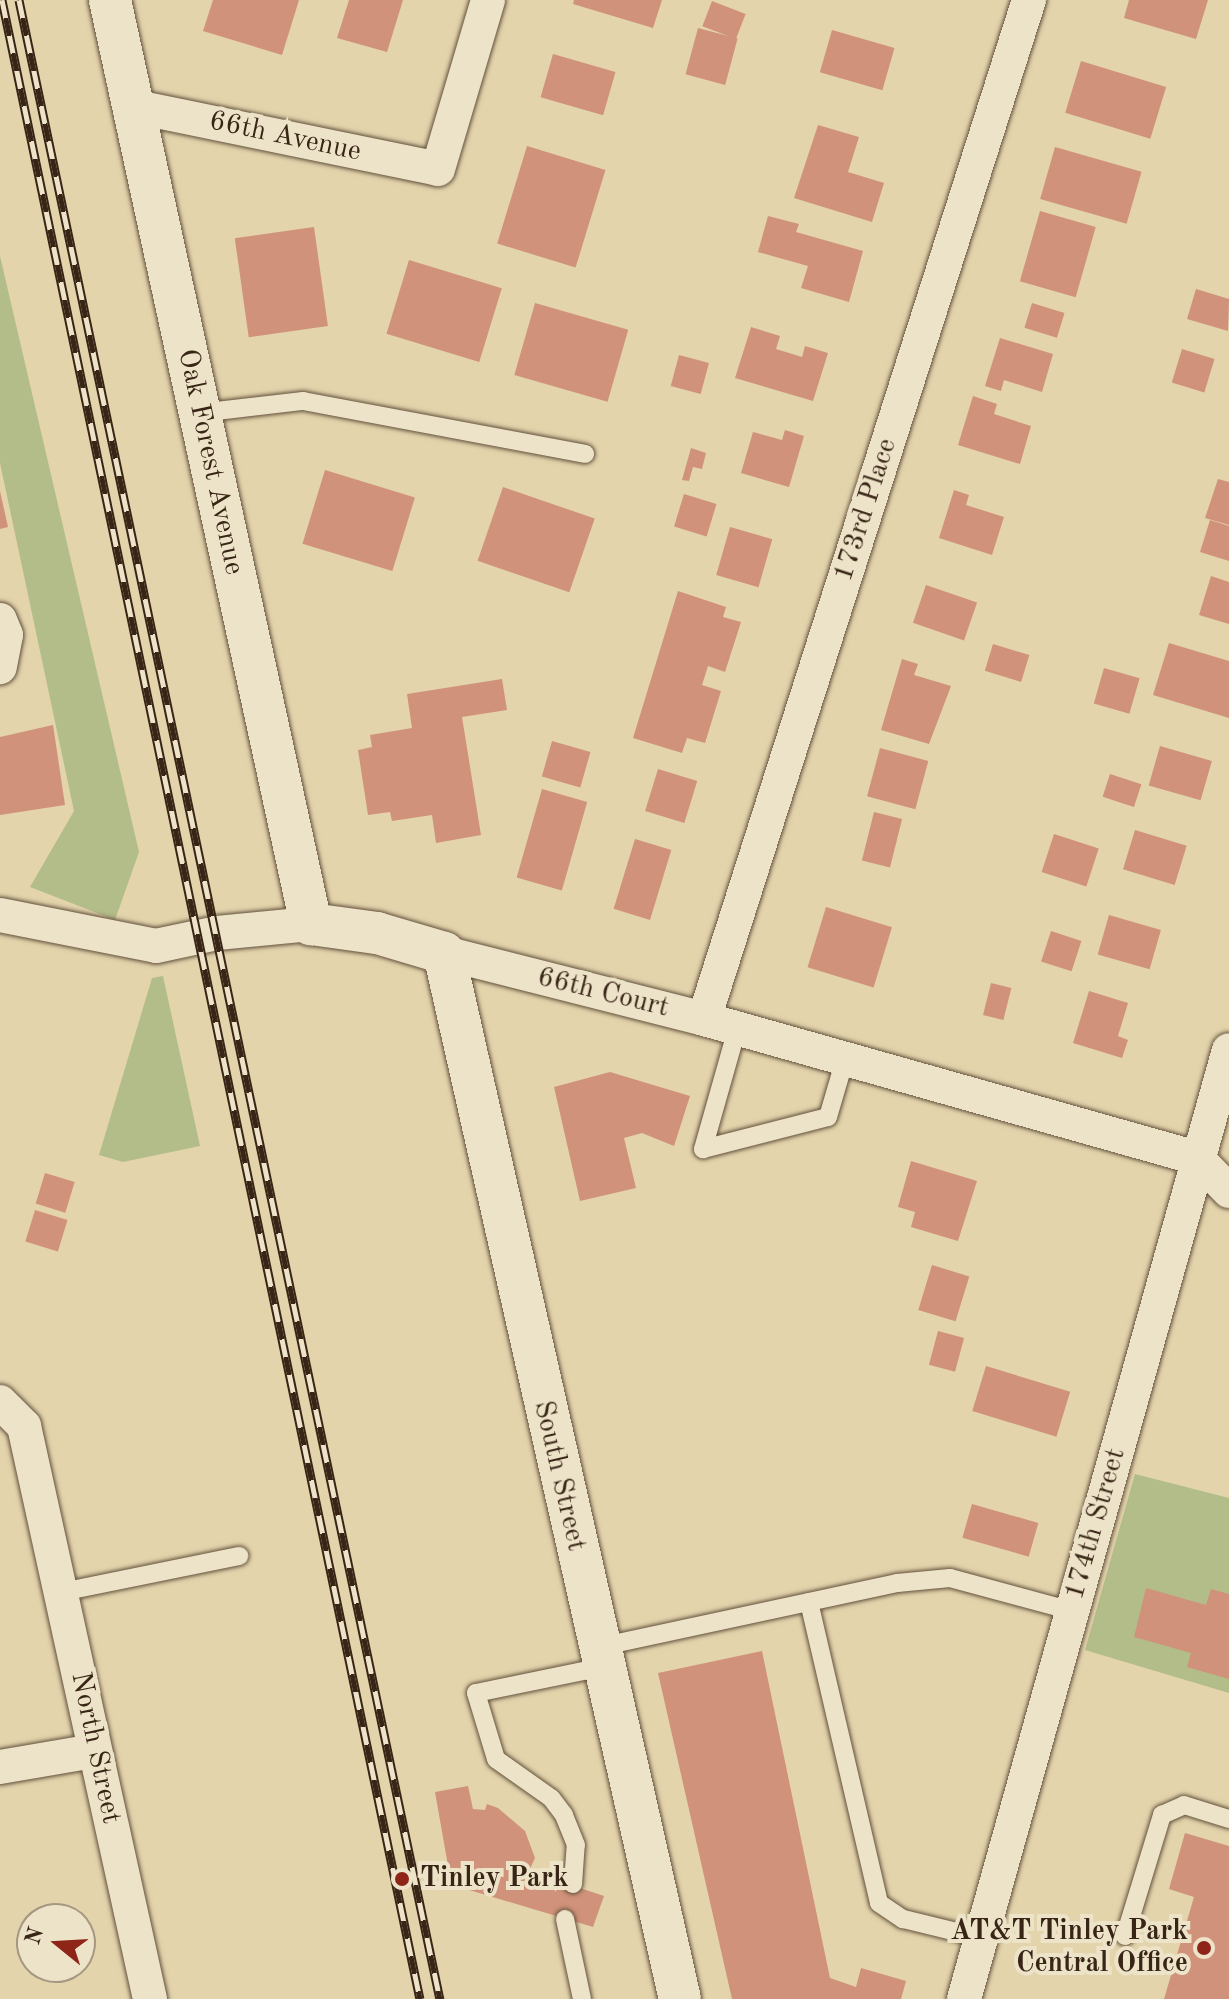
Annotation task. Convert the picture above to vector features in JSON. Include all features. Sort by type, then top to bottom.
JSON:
[{"type":"street","name":"Oak Forest Avenue","points":[[110,0],[311,924]]},
{"type":"street","name":"66th Avenue","points":[[132,106],[438,169],[488,0]]},
{"type":"street","name":"173rd Place","points":[[704,1019],[1029,0]]},
{"type":"street","points":[[0,620],[6,635],[0,667]]},
{"type":"street","name":"66th Court","points":[[0,915],[156,946],[311,924],[377,933],[704,1019],[1197,1158]]},
{"type":"street","name":"South Street","points":[[444,953],[679,1999]]},
{"type":"street","name":"174th Street","points":[[964,1999],[1229,1050]]},
{"type":"street","points":[[1197,1158],[1229,1191]]},
{"type":"street","name":"North Street","points":[[0,1402],[24,1426],[150,1999]]},
{"type":"street","points":[[0,1767],[94,1751]]},
{"type":"lane","points":[[199,413],[303,401],[585,454]]},
{"type":"lane","points":[[737,1029],[703,1149],[828,1117],[845,1059]]},
{"type":"lane","points":[[62,1592],[239,1556]]},
{"type":"lane","points":[[573,1884],[576,1845],[564,1815],[551,1798],[496,1759],[476,1693],[809,1602],[950,1578],[1072,1611]]},
{"type":"lane","points":[[809,1602],[879,1903],[903,1919],[981,1938]]},
{"type":"lane","points":[[1125,1936],[1162,1815],[1184,1805],[1229,1819]]},
{"type":"lane","points":[[565,1919],[582,1999]]},
{"type":"green space","points":[[0,256],[139,852],[115,920],[30,887],[74,811],[0,463]]},
{"type":"green space","points":[[163,976],[200,1146],[123,1162],[99,1155],[152,978]]},
{"type":"green space","points":[[1135,1474],[1229,1498],[1229,1693],[1085,1650]]},
{"type":"building","points":[[213,0],[299,0],[282,55],[203,31]]},
{"type":"building","points":[[349,0],[403,0],[387,52],[337,38]]},
{"type":"building","points":[[574,0],[662,0],[653,28],[573,4]]},
{"type":"building","points":[[1129,0],[1208,0],[1196,39],[1124,18]]},
{"type":"building","points":[[712,1],[746,14],[736,39],[702,26]]},
{"type":"building","points":[[698,28],[738,39],[725,85],[686,74]]},
{"type":"building","points":[[832,30],[894,48],[882,90],[820,72]]},
{"type":"building","points":[[553,54],[615,72],[603,115],[541,97]]},
{"type":"building","points":[[1081,61],[1166,87],[1150,139],[1065,113]]},
{"type":"building","points":[[818,125],[859,137],[848,172],[884,183],[872,222],[794,198]]},
{"type":"building","points":[[527,146],[605,170],[576,268],[497,244]]},
{"type":"building","points":[[1055,147],[1142,172],[1127,224],[1040,199]]},
{"type":"building","points":[[1040,211],[1096,227],[1076,297],[1020,281]]},
{"type":"building","points":[[768,216],[799,224],[796,232],[863,251],[849,302],[801,288],[808,266],[758,252]]},
{"type":"building","points":[[314,227],[328,326],[249,337],[235,238]]},
{"type":"building","points":[[409,260],[502,288],[479,362],[386,334]]},
{"type":"building","points":[[1196,289],[1229,299],[1228,331],[1187,319]]},
{"type":"building","points":[[535,303],[628,330],[608,402],[514,375]]},
{"type":"building","points":[[1032,303],[1065,313],[1057,338],[1024,328]]},
{"type":"building","points":[[751,327],[780,336],[776,349],[802,357],[805,346],[828,353],[813,401],[735,378]]},
{"type":"building","points":[[1000,338],[1053,354],[1042,392],[1004,380],[1001,391],[985,386]]},
{"type":"building","points":[[1182,349],[1215,359],[1204,392],[1172,382]]},
{"type":"building","points":[[679,355],[709,363],[701,394],[671,386]]},
{"type":"building","points":[[973,396],[997,404],[994,414],[1031,426],[1020,464],[958,445]]},
{"type":"building","points":[[785,430],[804,436],[789,487],[741,473],[753,432],[782,440]]},
{"type":"building","points":[[691,448],[706,453],[702,469],[693,467],[689,481],[682,480]]},
{"type":"building","points":[[325,470],[415,497],[392,571],[302,544]]},
{"type":"building","points":[[1218,479],[1229,482],[1229,525],[1205,518]]},
{"type":"building","points":[[503,487],[595,519],[569,592],[478,561]]},
{"type":"building","points":[[954,490],[969,495],[966,505],[1004,517],[992,555],[939,538]]},
{"type":"building","points":[[0,491],[8,527],[0,529]]},
{"type":"building","points":[[684,494],[717,504],[707,536],[674,527]]},
{"type":"building","points":[[1210,520],[1229,526],[1229,561],[1200,552]]},
{"type":"building","points":[[730,527],[772,539],[759,587],[716,575]]},
{"type":"building","points":[[1211,576],[1229,582],[1229,624],[1199,615]]},
{"type":"building","points":[[926,585],[977,603],[964,640],[913,623]]},
{"type":"building","points":[[678,591],[726,607],[723,617],[741,622],[725,672],[708,666],[702,685],[721,691],[705,743],[687,738],[682,753],[633,738]]},
{"type":"building","points":[[1169,643],[1229,661],[1229,718],[1153,695]]},
{"type":"building","points":[[993,644],[1029,655],[1021,682],[985,671]]},
{"type":"building","points":[[902,659],[918,664],[914,675],[951,686],[929,744],[881,730]]},
{"type":"building","points":[[1104,668],[1140,678],[1129,714],[1094,704]]},
{"type":"building","points":[[502,679],[507,710],[462,717],[481,835],[436,843],[432,815],[392,821],[390,812],[368,815],[358,750],[372,747],[370,735],[412,728],[407,694]]},
{"type":"building","points":[[53,725],[65,805],[0,815],[0,737]]},
{"type":"building","points":[[552,741],[590,752],[580,788],[542,777]]},
{"type":"building","points":[[1160,746],[1212,761],[1201,800],[1149,785]]},
{"type":"building","points":[[880,748],[928,761],[915,809],[867,796]]},
{"type":"building","points":[[658,769],[697,781],[684,823],[645,811]]},
{"type":"building","points":[[1110,774],[1141,784],[1134,807],[1103,797]]},
{"type":"building","points":[[542,789],[587,802],[562,890],[517,877]]},
{"type":"building","points":[[874,812],[902,819],[890,868],[862,861]]},
{"type":"building","points":[[1135,830],[1187,846],[1175,885],[1123,869]]},
{"type":"building","points":[[1054,834],[1099,849],[1086,887],[1042,872]]},
{"type":"building","points":[[635,839],[671,850],[650,920],[614,909]]},
{"type":"building","points":[[826,907],[892,927],[874,987],[808,967]]},
{"type":"building","points":[[1109,915],[1161,930],[1150,969],[1098,954]]},
{"type":"building","points":[[1051,931],[1081,941],[1072,971],[1041,961]]},
{"type":"building","points":[[991,983],[1011,988],[1003,1020],[983,1015]]},
{"type":"building","points":[[1089,991],[1128,1003],[1118,1036],[1128,1040],[1122,1058],[1073,1043]]},
{"type":"building","points":[[610,1072],[690,1096],[674,1146],[642,1133],[624,1138],[636,1188],[580,1201],[554,1087]]},
{"type":"building","points":[[911,1161],[977,1181],[958,1241],[911,1227],[915,1212],[898,1207]]},
{"type":"building","points":[[45,1173],[75,1182],[65,1213],[36,1204]]},
{"type":"building","points":[[35,1210],[68,1220],[58,1251],[25,1242]]},
{"type":"building","points":[[932,1265],[969,1276],[956,1321],[918,1310]]},
{"type":"building","points":[[938,1331],[964,1338],[955,1372],[929,1365]]},
{"type":"building","points":[[986,1366],[1070,1392],[1056,1437],[972,1411]]},
{"type":"building","points":[[972,1504],[1038,1523],[1029,1557],[962,1538]]},
{"type":"building","points":[[1146,1588],[1206,1605],[1211,1589],[1229,1594],[1229,1679],[1187,1667],[1191,1653],[1134,1637]]},
{"type":"building","points":[[762,1651],[830,1978],[856,1987],[861,1968],[906,1981],[901,1999],[732,1999],[658,1673]]},
{"type":"building","points":[[468,1786],[473,1809],[485,1810],[487,1804],[498,1808],[525,1831],[535,1858],[529,1871],[604,1896],[593,1927],[456,1886],[450,1877],[435,1792]]},
{"type":"building","name":"AT&T Tinley Park Central Office","points":[[1185,1833],[1229,1846],[1229,1999],[1164,1999],[1194,1897],[1169,1889]]},
{"type":"railway","points":[[2,0],[420,1999]]},
{"type":"railway","points":[[19,0],[440,1999]]},
{"type":"place","name":"Tinley Park","points":[[402,1879]]},
{"type":"place","name":"AT&T Tinley Park Central Office","points":[[1204,1948]]}]
